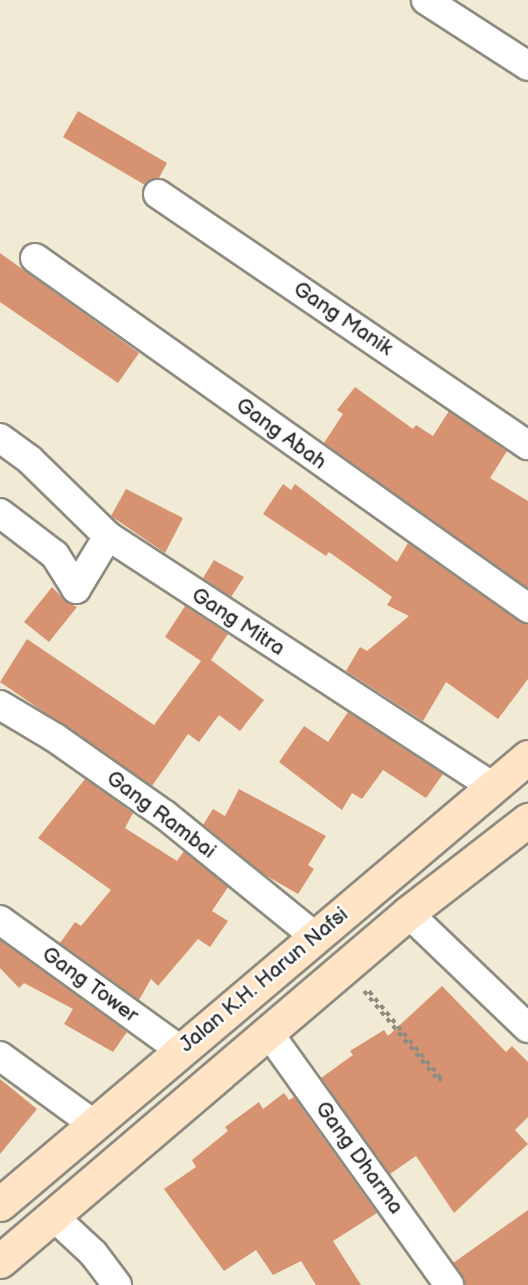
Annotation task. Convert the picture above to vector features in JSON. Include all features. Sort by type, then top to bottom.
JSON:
[{"type":"main road","name":"Jalan K.H. Harun Nafsi","points":[[0,1204],[92,1123],[528,757]]},
{"type":"main road","name":"Jalan K.H. Harun Nafsi","points":[[0,1261],[408,913],[528,820]]},
{"type":"main road","points":[[422,848],[452,879]]},
{"type":"street","points":[[426,0],[528,66]]},
{"type":"street","name":"Gang Manik","points":[[158,194],[528,445]]},
{"type":"street","name":"Gang Abah","points":[[35,258],[528,608]]},
{"type":"street","name":"Gang Mitra","points":[[0,438],[30,460],[108,536],[492,786]]},
{"type":"street","points":[[0,513],[55,555],[76,589],[108,536]]},
{"type":"street","name":"Gang Rambai","points":[[0,705],[54,737],[165,815],[314,936]]},
{"type":"street","points":[[408,913],[528,1028]]},
{"type":"street","name":"Gang Tower","points":[[0,920],[180,1050]]},
{"type":"street","name":"Gang Dharma","points":[[268,1032],[449,1285]]},
{"type":"street","points":[[0,1056],[92,1123]]},
{"type":"street","points":[[53,1216],[93,1253],[117,1285]]},
{"type":"path","points":[[342,969],[375,996],[441,1078],[439,1081],[373,999],[342,969]]},
{"type":"building","points":[[78,111],[167,163],[159,178],[145,185],[63,137]]},
{"type":"building","points":[[0,253],[139,353],[118,383],[0,302]]},
{"type":"building","points":[[355,387],[413,429],[416,425],[433,436],[449,411],[507,451],[490,478],[528,501],[528,588],[324,443],[343,414],[337,410]]},
{"type":"building","points":[[283,484],[291,490],[295,484],[397,562],[408,543],[518,621],[528,624],[528,679],[498,719],[446,682],[423,721],[346,671],[360,647],[367,651],[409,616],[387,605],[392,597],[329,552],[326,556],[263,514]]},
{"type":"building","points":[[126,489],[183,518],[165,553],[111,516]]},
{"type":"building","points":[[214,560],[244,577],[231,597],[203,578]]},
{"type":"building","points":[[52,587],[68,603],[77,607],[49,642],[24,622]]},
{"type":"building","points":[[185,606],[228,634],[211,660],[264,700],[240,731],[219,715],[199,742],[188,734],[152,786],[0,682],[27,639],[154,725],[201,661],[165,637]]},
{"type":"building","points":[[348,712],[443,774],[426,798],[383,770],[362,799],[352,793],[342,810],[279,762],[304,726],[328,742]]},
{"type":"building","points":[[85,779],[133,813],[125,828],[177,861],[184,851],[228,887],[212,911],[228,921],[210,947],[198,939],[158,986],[151,979],[139,1000],[60,943],[75,922],[81,926],[111,890],[38,838]]},
{"type":"building","points":[[239,789],[326,836],[308,865],[314,869],[298,894],[265,875],[203,825],[213,809],[225,816]]},
{"type":"building","points":[[0,940],[127,1032],[113,1052],[64,1024],[73,1009],[24,983],[19,988],[0,968]]},
{"type":"building","points":[[442,986],[506,1052],[512,1046],[528,1062],[528,1117],[515,1130],[528,1144],[454,1213],[416,1156],[390,1174],[321,1078],[353,1055],[350,1051],[384,1030],[388,1036]]},
{"type":"building","points":[[0,1079],[37,1109],[0,1154]]},
{"type":"building","points":[[284,1093],[289,1100],[294,1097],[377,1213],[333,1241],[361,1285],[316,1285],[301,1261],[273,1275],[256,1250],[224,1271],[164,1189],[196,1167],[192,1160],[228,1131],[225,1127],[259,1102],[263,1109]]},
{"type":"building","points":[[528,1210],[528,1285],[465,1285],[453,1263]]}]
